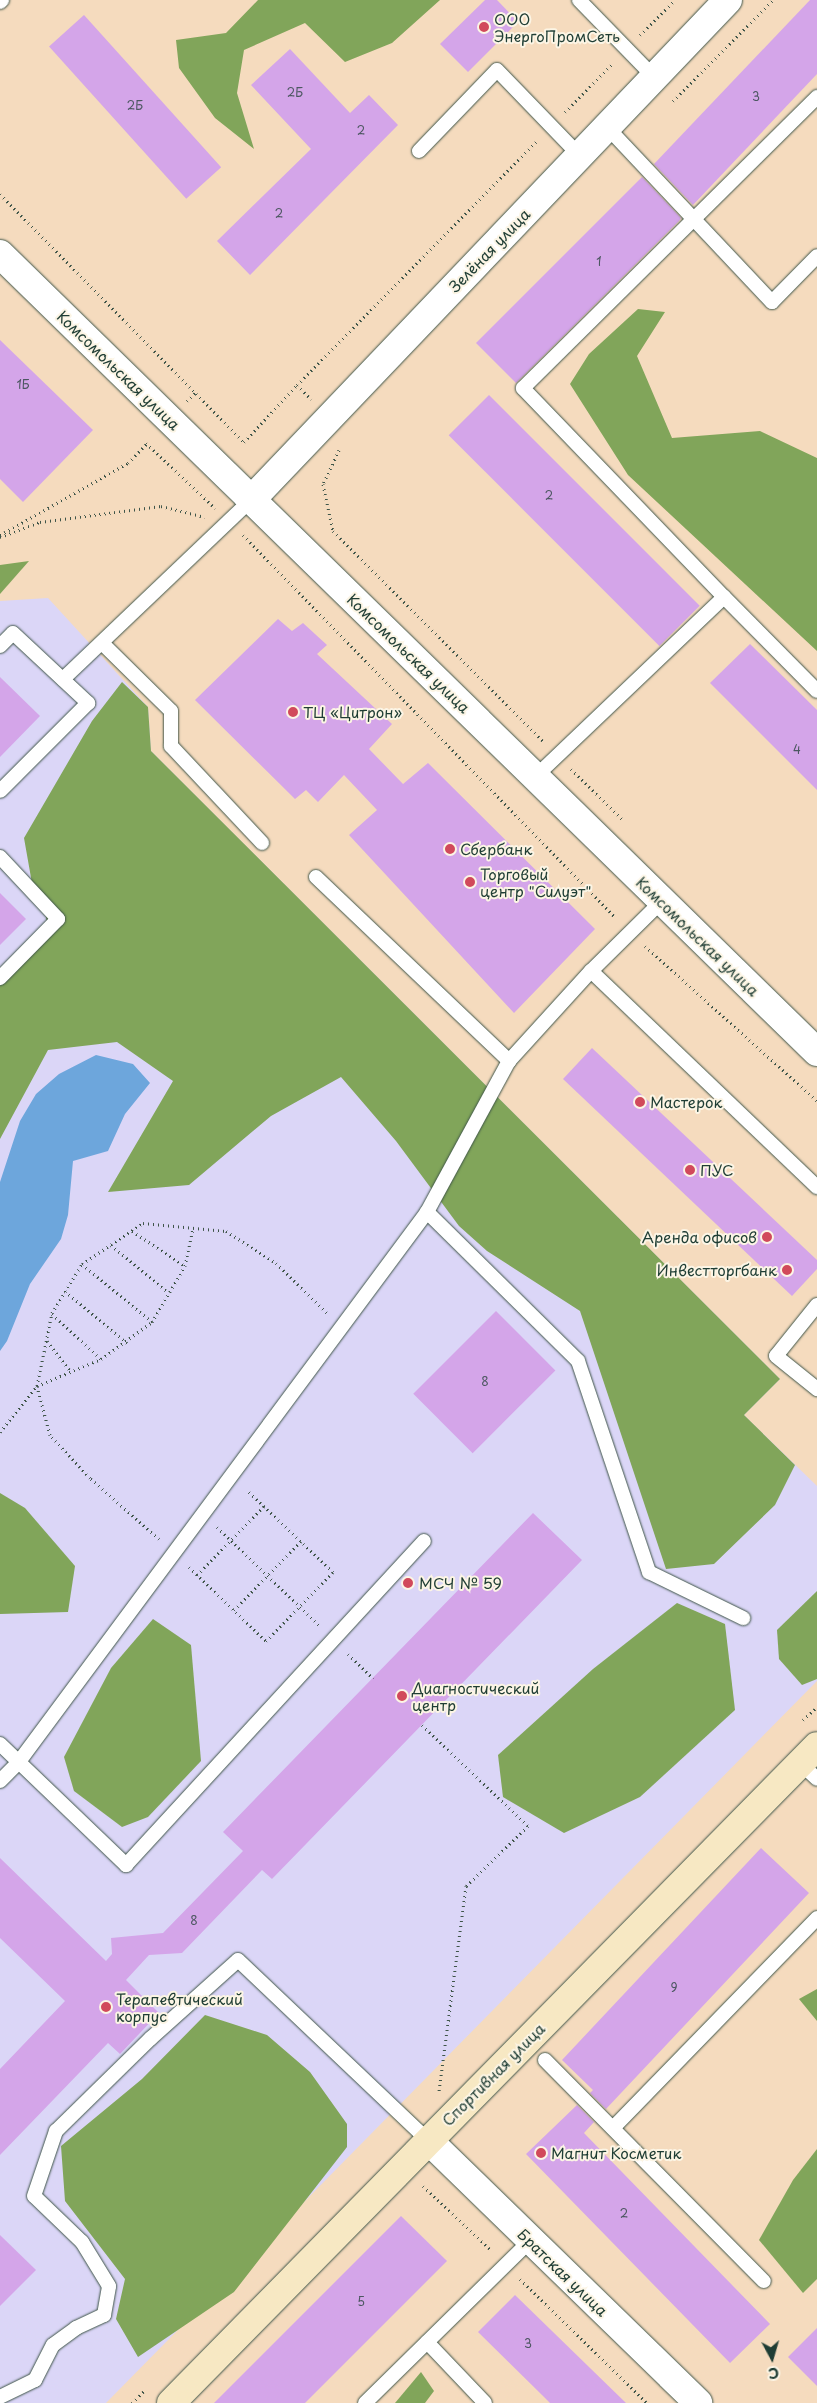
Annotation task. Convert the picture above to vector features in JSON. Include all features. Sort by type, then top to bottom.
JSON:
[{"type":"street","name":"Зелёная улица","points":[[251,500],[728,0]]},
{"type":"street","name":"Комсомольская улица","points":[[0,254],[817,1052]]},
{"type":"street","name":"Спортивная улица","points":[[171,2403],[428,2140],[811,1763]]},
{"type":"street","name":"Братская улица","points":[[428,2140],[698,2403]]},
{"type":"lane","points":[[579,0],[654,77]]},
{"type":"lane","points":[[419,151],[497,70],[579,155]]},
{"type":"lane","points":[[817,97],[523,388],[817,691]]},
{"type":"lane","points":[[606,126],[772,302],[817,256]]},
{"type":"lane","points":[[63,679],[251,500]]},
{"type":"lane","points":[[535,777],[724,597]]},
{"type":"lane","points":[[0,646],[13,633],[88,703],[0,791]]},
{"type":"lane","points":[[102,642],[171,711],[171,746],[262,843]]},
{"type":"lane","points":[[0,857],[58,918],[0,978]]},
{"type":"lane","points":[[316,877],[509,1061]]},
{"type":"lane","points":[[0,1781],[18,1762],[427,1212],[509,1061],[592,971],[662,901]]},
{"type":"lane","points":[[592,971],[817,1187]]},
{"type":"lane","points":[[427,1212],[578,1361],[649,1572],[743,1618]]},
{"type":"lane","points":[[817,1305],[776,1356],[817,1389]]},
{"type":"lane","points":[[0,1744],[126,1865],[424,1541]]},
{"type":"lane","points":[[613,2128],[817,1918]]},
{"type":"lane","points":[[0,2397],[35,2380],[52,2345],[76,2328],[104,2316],[109,2286],[82,2242],[34,2196],[56,2131],[150,2039],[238,1960],[428,2140]]},
{"type":"lane","points":[[545,2060],[764,2281]]},
{"type":"lane","points":[[365,2403],[531,2240]]},
{"type":"lane","points":[[426,2342],[485,2403]]},
{"type":"path","points":[[297,385],[675,0]]},
{"type":"path","points":[[0,194],[244,442]]},
{"type":"path","points":[[0,536],[128,463],[196,392]]},
{"type":"path","points":[[146,443],[229,521],[631,932],[817,1101]]},
{"type":"path","points":[[0,536],[40,522],[161,506],[229,521]]},
{"type":"path","points":[[232,1475],[333,1572],[266,1641],[174,1553],[90,1478],[50,1435],[37,1386],[52,1314],[82,1264],[143,1223],[226,1231],[276,1263],[341,1327]]},
{"type":"path","points":[[0,1432],[37,1386],[101,1360],[127,1343],[152,1322],[185,1266],[193,1228]]},
{"type":"path","points":[[132,1231],[185,1266]]},
{"type":"path","points":[[111,1245],[169,1293]]},
{"type":"path","points":[[82,1264],[152,1322]]},
{"type":"path","points":[[65,1291],[127,1343]]},
{"type":"path","points":[[52,1314],[101,1360]]},
{"type":"path","points":[[46,1340],[71,1372]]},
{"type":"path","points":[[197,1575],[264,1506]]},
{"type":"path","points":[[203,1514],[373,1678]]},
{"type":"path","points":[[234,1610],[301,1541]]},
{"type":"path","points":[[422,1725],[528,1826],[466,1886],[438,2094]]},
{"type":"path","points":[[421,2184],[647,2403]]},
{"type":"shaded area","name":"МСЧ № 59","points":[[48,598],[148,707],[151,751],[780,1379],[744,1415],[817,1486],[817,1681],[106,2403],[0,2403],[0,601]]},
{"type":"green space","points":[[258,0],[440,0],[392,43],[345,62],[305,23],[244,50],[237,93],[254,149],[215,118],[179,68],[176,40],[226,33]]},
{"type":"green space","points":[[638,309],[665,312],[637,356],[672,438],[760,431],[817,458],[817,651],[628,475],[570,384],[589,354]]},
{"type":"green space","points":[[29,561],[0,594],[0,565]]},
{"type":"green space","points":[[122,682],[148,707],[151,751],[780,1379],[744,1415],[795,1465],[775,1505],[714,1564],[666,1569],[580,1311],[487,1251],[459,1226],[396,1141],[341,1077],[271,1116],[189,1185],[108,1192],[173,1081],[117,1042],[48,1050],[0,1139],[0,985],[11,976],[49,930],[43,905],[33,889],[24,838],[92,721]]},
{"type":"green space","points":[[0,1493],[25,1508],[75,1566],[68,1612],[0,1614]]},
{"type":"green space","points":[[817,1591],[817,1679],[802,1685],[779,1659],[777,1630]]},
{"type":"green space","points":[[677,1603],[725,1624],[735,1710],[640,1797],[564,1833],[503,1797],[498,1755],[593,1669]]},
{"type":"green space","points":[[153,1619],[191,1645],[201,1761],[148,1817],[122,1827],[74,1791],[64,1757],[111,1668]]},
{"type":"green space","points":[[817,1989],[817,2021],[799,1999]]},
{"type":"green space","points":[[205,2015],[267,2035],[310,2072],[347,2124],[347,2147],[234,2292],[138,2357],[116,2319],[125,2279],[65,2201],[61,2146],[142,2079]]},
{"type":"green space","points":[[817,2149],[817,2279],[803,2293],[759,2240],[793,2180]]},
{"type":"green space","points":[[421,2372],[434,2391],[425,2403],[395,2403]]},
{"type":"water","points":[[96,1055],[133,1064],[150,1083],[125,1114],[108,1151],[73,1161],[68,1215],[61,1239],[30,1284],[7,1341],[0,1351],[0,1182],[20,1121],[36,1094],[59,1074]]},
{"type":"building","points":[[485,0],[497,0],[518,22],[468,72],[440,44]]},
{"type":"building","points":[[810,0],[817,0],[817,74],[693,205],[654,164]]},
{"type":"building","points":[[84,15],[221,167],[186,199],[49,46]]},
{"type":"building","points":[[290,49],[350,113],[369,95],[398,125],[250,275],[217,241],[311,149],[251,85]]},
{"type":"building","points":[[642,177],[681,218],[516,383],[476,343]]},
{"type":"building","points":[[0,340],[93,430],[23,502],[0,479]]},
{"type":"building","points":[[489,395],[700,606],[659,646],[449,435]]},
{"type":"building","points":[[278,619],[292,631],[303,623],[327,645],[317,654],[392,724],[369,749],[403,784],[428,763],[595,929],[514,1013],[349,835],[377,810],[344,775],[318,802],[306,790],[295,799],[195,700]]},
{"type":"building","points":[[750,644],[817,710],[817,790],[710,683]]},
{"type":"building","points":[[0,677],[40,716],[0,757]]},
{"type":"building","points":[[0,893],[26,919],[0,945]]},
{"type":"building","name":"ПУС","points":[[592,1048],[817,1260],[817,1269],[792,1296],[563,1079]]},
{"type":"building","points":[[496,1311],[555,1370],[473,1453],[413,1394]]},
{"type":"building","points":[[533,1513],[582,1560],[272,1879],[262,1870],[182,1953],[149,1955],[126,1980],[159,2013],[120,2054],[108,2043],[0,2155],[0,2069],[65,2001],[0,1938],[0,1858],[106,1961],[112,1954],[111,1938],[163,1933],[243,1851],[223,1832]]},
{"type":"building","points":[[761,1848],[809,1893],[606,2109],[590,2093],[593,2090],[562,2060]]},
{"type":"building","points":[[577,2105],[594,2122],[584,2133],[770,2324],[730,2363],[526,2154]]},
{"type":"building","points":[[401,2216],[447,2261],[305,2403],[214,2403]]},
{"type":"building","points":[[0,2235],[36,2270],[0,2306]]},
{"type":"building","points":[[515,2295],[626,2403],[550,2403],[478,2332]]},
{"type":"building","points":[[817,2328],[817,2386],[788,2357]]},
{"type":"place","name":"ООО ЭнергоПромСеть","points":[[484,27]]},
{"type":"place","name":"ТЦ «Цитрон»","points":[[293,712]]},
{"type":"place","name":"Сбербанк","points":[[450,849]]},
{"type":"place","name":"Торговый центр \"Силуэт\"","points":[[470,882]]},
{"type":"place","name":"Мастерок","points":[[640,1102]]},
{"type":"place","name":"ПУС","points":[[690,1170]]},
{"type":"place","name":"Аренда офисов","points":[[767,1237]]},
{"type":"place","name":"Инвестторгбанк","points":[[787,1270]]},
{"type":"place","name":"МСЧ № 59","points":[[408,1583]]},
{"type":"place","name":"Диагностический центр","points":[[402,1696]]},
{"type":"place","name":"Терапевтический корпус","points":[[106,2007]]},
{"type":"place","name":"Магнит Косметик","points":[[541,2153]]}]
